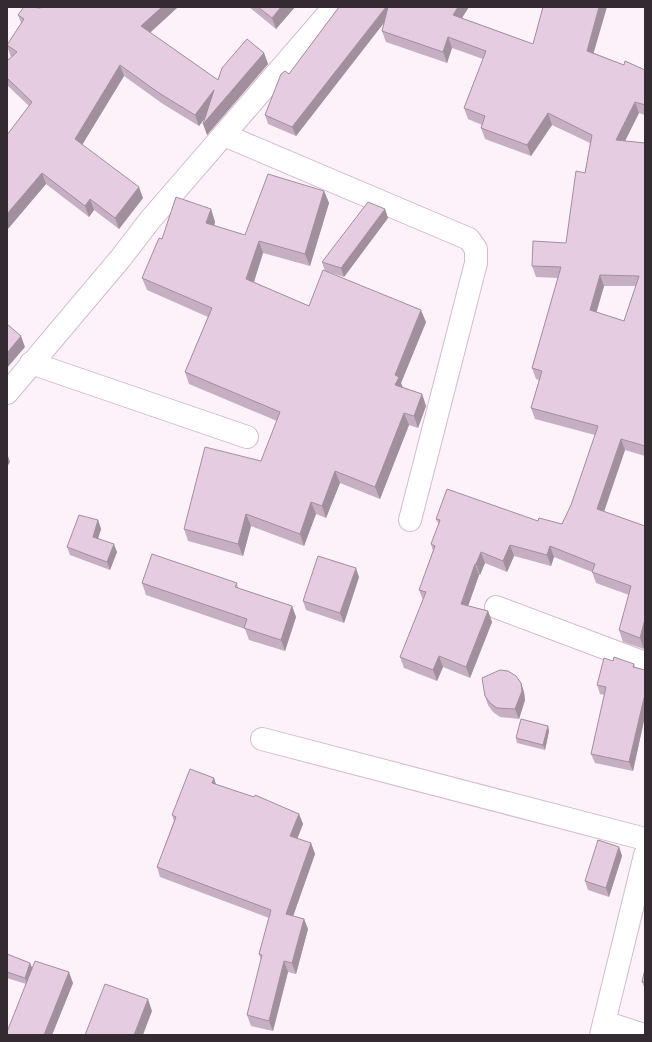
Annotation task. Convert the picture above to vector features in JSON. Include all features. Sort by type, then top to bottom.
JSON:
[{"type":"street","points":[[7,393],[120,259],[150,220],[334,7]]},
{"type":"street","points":[[224,135],[469,239],[476,249],[476,263],[410,520]]},
{"type":"street","points":[[31,363],[247,437]]},
{"type":"street","points":[[496,607],[645,663]]},
{"type":"street","points":[[262,739],[645,839]]},
{"type":"street","points":[[644,1035],[603,1028],[645,855]]},
{"type":"building","points":[[24,7],[162,7],[141,26],[218,80],[222,68],[247,39],[264,53],[203,124],[214,90],[195,115],[159,93],[120,65],[75,139],[139,187],[115,218],[90,199],[85,206],[42,173],[7,214],[7,135],[32,102],[7,78],[7,61],[17,52],[7,45],[24,19],[18,15]]},
{"type":"building","points":[[258,7],[281,7],[272,18]]},
{"type":"building","points":[[339,7],[386,7],[292,127],[265,115],[281,74],[285,71],[289,74]]},
{"type":"building","points":[[388,7],[458,7],[453,15],[533,44],[543,7],[599,7],[587,51],[624,65],[625,61],[645,70],[645,105],[635,102],[616,140],[645,143],[645,446],[621,439],[597,509],[645,526],[645,619],[640,638],[619,630],[631,586],[592,572],[595,564],[550,546],[547,555],[510,545],[503,561],[481,552],[475,564],[461,604],[488,611],[466,667],[439,656],[433,670],[400,657],[426,592],[419,590],[435,546],[431,544],[440,520],[436,519],[447,489],[538,521],[539,518],[562,524],[571,505],[598,426],[531,408],[542,371],[532,368],[561,267],[532,266],[533,241],[566,243],[576,171],[585,173],[592,135],[548,113],[527,145],[481,128],[485,116],[464,108],[486,51],[448,37],[443,52],[382,31]],"holes":[[[600,275],[639,276],[624,321],[590,310]]]},
{"type":"building","points":[[268,174],[324,191],[305,254],[259,241],[246,279],[309,306],[323,270],[421,310],[395,375],[399,377],[395,385],[422,394],[414,416],[404,413],[375,487],[335,471],[322,506],[311,502],[300,534],[246,514],[238,544],[184,529],[205,447],[261,461],[280,412],[185,372],[212,308],[142,278],[159,238],[162,239],[176,197],[211,209],[206,223],[245,235]]},
{"type":"building","points":[[368,202],[385,209],[341,268],[322,262]]},
{"type":"building","points":[[7,324],[21,336],[7,353]]},
{"type":"building","points":[[79,515],[98,520],[93,537],[114,544],[107,562],[67,547]]},
{"type":"building","points":[[152,554],[237,583],[235,587],[292,606],[281,640],[244,628],[247,619],[142,583]]},
{"type":"building","points":[[318,556],[356,568],[340,613],[303,601]]},
{"type":"building","points":[[614,657],[634,664],[633,667],[645,670],[645,698],[629,762],[591,754],[606,687],[597,685],[604,658],[613,661]]},
{"type":"building","points":[[500,670],[508,671],[516,676],[521,683],[522,691],[515,709],[497,708],[490,703],[485,696],[482,678]]},
{"type":"building","points":[[521,719],[548,726],[543,745],[516,738]]},
{"type":"building","points":[[190,769],[214,778],[212,783],[254,797],[255,795],[299,814],[290,836],[311,843],[286,914],[304,919],[292,963],[284,961],[269,1021],[247,1015],[262,955],[259,954],[271,910],[157,867],[176,817],[172,815]]},
{"type":"building","points":[[598,840],[619,847],[606,888],[585,881]]},
{"type":"building","points":[[7,954],[30,963],[25,978],[7,972]]},
{"type":"building","points":[[35,961],[69,972],[44,1035],[7,1035],[7,1032]]},
{"type":"building","points":[[645,969],[645,982],[642,982]]},
{"type":"building","points":[[105,984],[148,999],[134,1035],[85,1035]]}]
